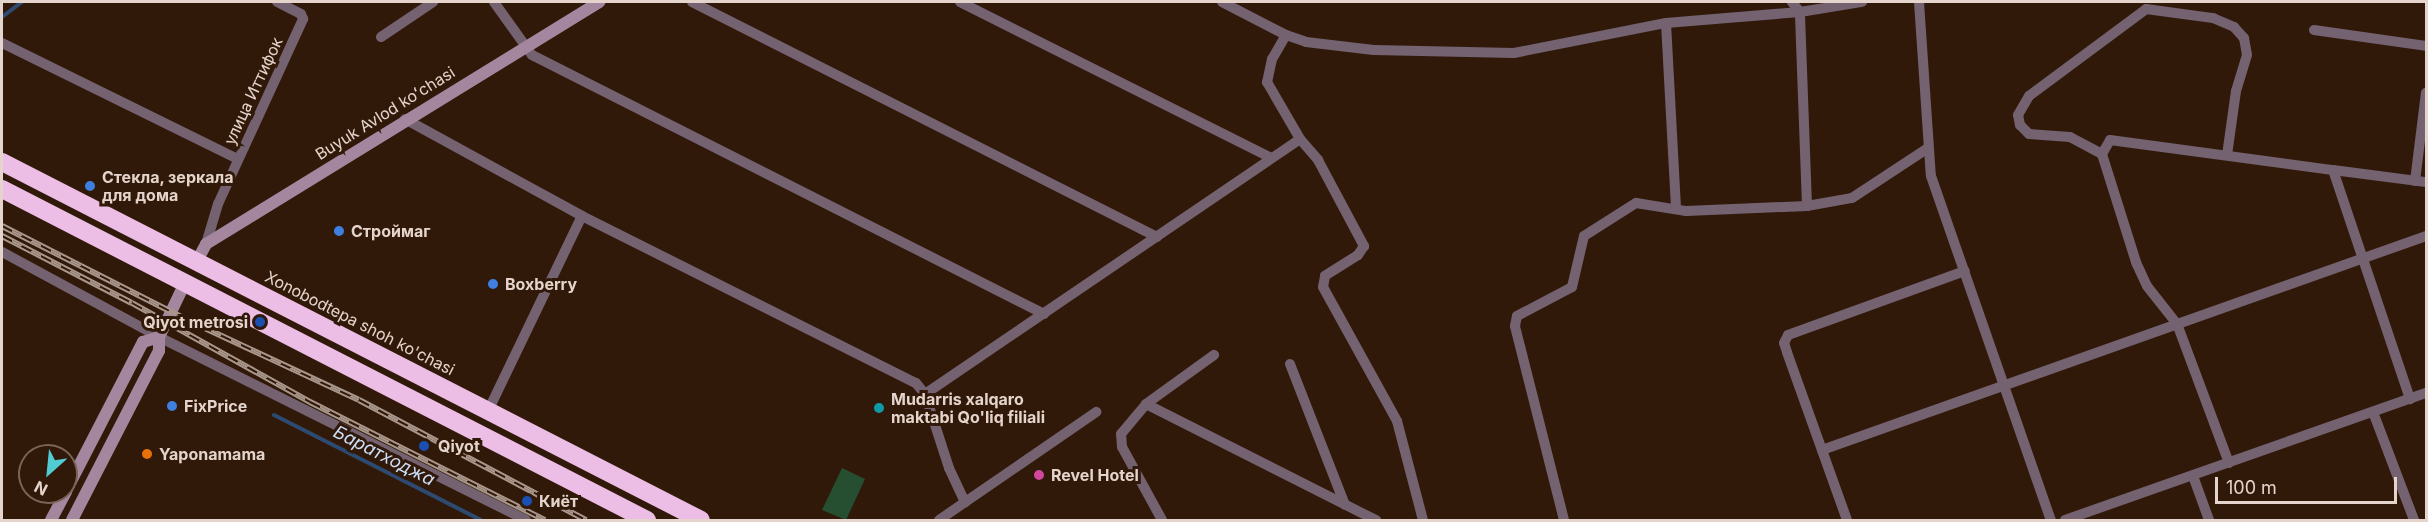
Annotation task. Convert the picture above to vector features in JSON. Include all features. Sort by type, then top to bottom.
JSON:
[{"type":"highway","name":"Xonobodtepa shoh ko'chasi","points":[[2,162],[701,520]]},
{"type":"highway","points":[[2,189],[647,520]]},
{"type":"highway","points":[[185,283],[197,261]]},
{"type":"highway","points":[[624,508],[635,486]]},
{"type":"street","name":"улица Иттифок","points":[[206,244],[238,159],[303,19],[302,14],[277,2]]},
{"type":"street","points":[[381,37],[434,2]]},
{"type":"street","points":[[494,2],[532,54],[1044,314]]},
{"type":"street","name":"Buyuk Avlod koʻchasi","points":[[197,261],[206,244],[405,119],[599,2]]},
{"type":"street","points":[[692,2],[1157,237]]},
{"type":"street","points":[[960,2],[1271,158]]},
{"type":"street","points":[[1222,2],[1286,35],[1374,50],[1514,53],[1666,23],[1800,12],[1862,2]]},
{"type":"street","points":[[1791,2],[1800,12],[1808,206]]},
{"type":"street","points":[[1919,2],[1931,176],[2051,520]]},
{"type":"street","points":[[2102,154],[2070,137],[2029,134],[2018,115],[2029,96],[2146,9],[2213,18],[2234,27],[2244,38],[2247,54],[2236,91],[2228,155]]},
{"type":"street","points":[[1666,23],[1676,207]]},
{"type":"street","points":[[2314,30],[2427,46]]},
{"type":"street","points":[[1286,35],[1269,66],[1267,82],[1300,139],[1318,160],[1362,239],[1362,250],[1329,272],[1323,287],[1397,421],[1423,520]]},
{"type":"street","points":[[2,43],[238,159]]},
{"type":"street","points":[[2415,181],[2427,93]]},
{"type":"street","points":[[405,119],[582,216],[916,383],[925,394],[950,468],[965,502]]},
{"type":"street","points":[[925,394],[1300,139]]},
{"type":"street","points":[[2229,463],[2177,324],[2147,286],[2136,262],[2102,154],[2106,142],[2115,140],[2427,182]]},
{"type":"street","points":[[1564,520],[1515,326],[1517,316],[1572,287],[1584,236],[1636,203],[1676,207],[1686,211],[1808,206],[1852,198],[1928,148]]},
{"type":"street","points":[[2333,170],[2410,399]]},
{"type":"street","points":[[488,411],[582,216]]},
{"type":"street","points":[[1822,450],[2003,384],[2427,236]]},
{"type":"street","points":[[2,252],[159,337],[526,520]]},
{"type":"street","points":[[1846,520],[1784,343],[1788,335],[1965,271]]},
{"type":"street","points":[[72,520],[159,351],[159,337],[185,283]]},
{"type":"street","points":[[78,469],[143,342],[159,337]]},
{"type":"street","points":[[1162,520],[1120,441],[1146,404],[1214,355]]},
{"type":"street","points":[[1290,364],[1345,505]]},
{"type":"street","points":[[2065,520],[2427,393]]},
{"type":"street","points":[[1146,404],[1376,520]]},
{"type":"street","points":[[939,520],[1096,412]]},
{"type":"street","points":[[2373,412],[2414,520]]},
{"type":"street","points":[[2193,476],[2209,520]]},
{"type":"street","points":[[51,520],[60,504]]},
{"type":"green space","points":[[842,468],[865,479],[846,520],[822,510]]},
{"type":"waterway","name":"Баратходжа","points":[[2,17],[22,2]]},
{"type":"waterway","name":"Баратходжа","points":[[274,415],[481,520]]},
{"type":"railway","points":[[2,226],[181,317],[359,400],[586,520]]},
{"type":"railway","points":[[2,236],[132,303],[310,402],[545,520]]},
{"type":"place","name":"Стекла, зеркала для дома","points":[[90,186]]},
{"type":"place","name":"Строймаг","points":[[339,231]]},
{"type":"place","name":"Boxberry","points":[[493,284]]},
{"type":"place","name":"Qiyot metrosi","points":[[260,322]]},
{"type":"place","name":"FixPrice","points":[[172,406]]},
{"type":"place","name":"Mudarris xalqaro maktabi Qo'liq filiali","points":[[879,408]]},
{"type":"place","name":"Qiyot","points":[[424,446]]},
{"type":"place","name":"Yaponamama","points":[[147,454]]},
{"type":"place","name":"Revel Hotel","points":[[1039,475]]},
{"type":"place","name":"Киёт","points":[[527,501]]}]
